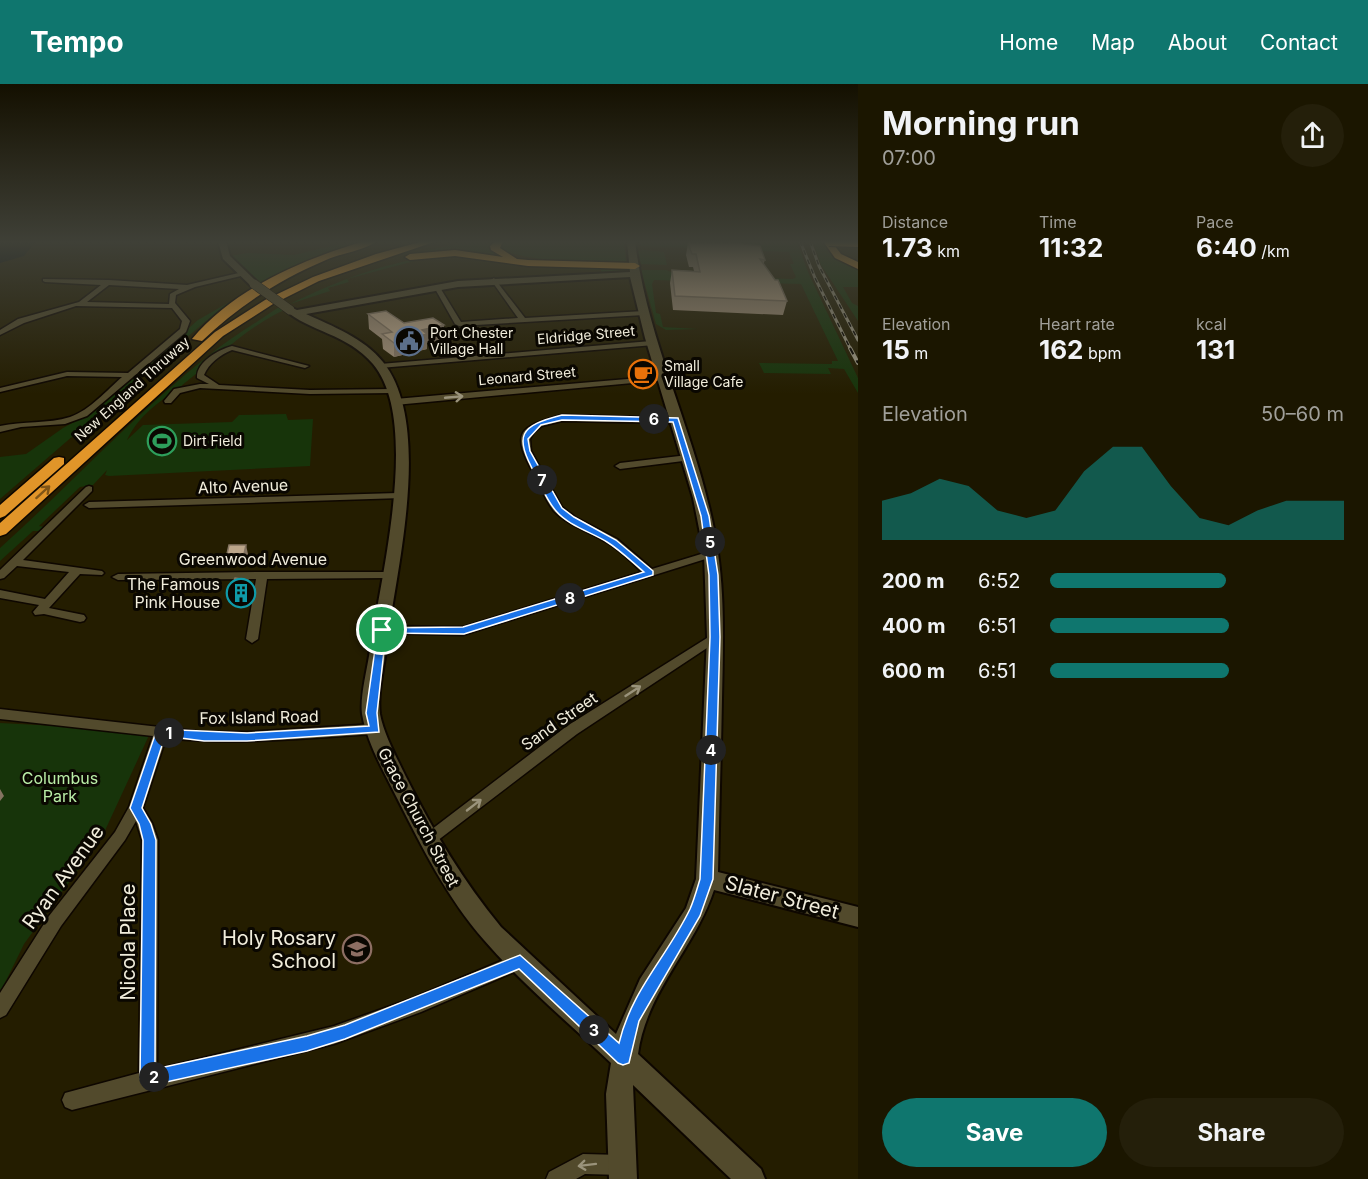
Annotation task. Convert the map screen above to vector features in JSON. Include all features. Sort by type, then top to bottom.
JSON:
[{"type":"highway","points":[[198,339],[221,317],[259,292]]},
{"type":"highway","name":"New England Thruway","points":[[0,513],[198,339],[256,301],[274,292]]},
{"type":"highway","name":"New England Thruway","points":[[0,531],[219,334],[269,302],[289,292]]},
{"type":"highway","points":[[219,334],[303,292]]},
{"type":"street","points":[[82,303],[96,292]]},
{"type":"street","points":[[0,429],[21,423],[61,421],[79,417],[183,330],[185,319],[171,297],[178,292]]},
{"type":"street","name":"Grace Church Street","points":[[265,292],[292,311],[352,342],[380,366],[394,396],[401,452],[398,496],[371,713],[380,745],[428,840],[462,898],[520,961],[752,1179]]},
{"type":"street","points":[[292,311],[406,292]]},
{"type":"street","points":[[440,292],[459,324],[644,313]]},
{"type":"street","points":[[503,292],[523,320]]},
{"type":"street","points":[[556,1179],[583,1164],[623,1172],[619,1094],[623,1058],[632,1019],[648,987],[696,912],[707,879],[715,637],[711,554],[705,516],[651,343],[640,292]]},
{"type":"street","points":[[0,333],[21,321],[82,303],[175,306]]},
{"type":"street","name":"Eldridge Street","points":[[380,366],[651,343]]},
{"type":"street","points":[[168,401],[177,391],[200,374],[208,364],[232,348],[248,350],[305,366]]},
{"type":"street","points":[[0,390],[67,374],[131,375]]},
{"type":"street","points":[[200,374],[203,379],[219,386]]},
{"type":"street","name":"Leonard Street","points":[[177,391],[219,386],[394,396],[662,378]]},
{"type":"street","points":[[650,573],[613,542],[571,519],[558,509],[526,451],[525,439],[530,430],[539,424],[562,417],[676,420]]},
{"type":"street","points":[[620,466],[688,458]]},
{"type":"street","points":[[0,576],[89,489]]},
{"type":"street","name":"Alto Avenue","points":[[89,505],[398,496]]},
{"type":"street","points":[[382,630],[464,631],[711,554]]},
{"type":"street","points":[[15,562],[98,573]]},
{"type":"street","points":[[43,608],[77,570]]},
{"type":"street","points":[[252,639],[262,575]]},
{"type":"street","name":"Greenwood Avenue","points":[[118,577],[388,575]]},
{"type":"street","points":[[0,594],[80,618]]},
{"type":"street","name":"Sand Street","points":[[428,840],[572,730],[715,637]]},
{"type":"street","name":"Fox Island Road","points":[[0,714],[204,737],[247,737],[375,729]]},
{"type":"street","name":"Ryan Avenue","points":[[0,1009],[55,921],[120,836],[136,808],[161,732]]},
{"type":"street","name":"Nicola Place","points":[[136,808],[145,824],[150,840],[148,1078]]},
{"type":"street","name":"Slater Street","points":[[707,879],[858,916]]},
{"type":"street","points":[[72,1100],[148,1078],[285,1049],[345,1032],[520,961]]},
{"type":"green space","points":[[248,292],[206,321],[0,499],[0,457],[26,454],[63,428],[91,413],[198,320]]},
{"type":"green space","points":[[316,292],[327,292],[290,304]]},
{"type":"green space","points":[[647,292],[653,292],[656,313],[660,314],[663,327],[698,329],[666,330],[656,324]]},
{"type":"green space","points":[[805,292],[817,292],[858,378],[858,393],[844,369],[828,368],[831,374],[764,373],[759,363],[832,364],[832,361],[838,361]]},
{"type":"green space","points":[[839,292],[846,292],[852,303],[858,306],[858,321]]},
{"type":"green space","points":[[279,307],[284,310],[245,334],[153,407],[139,421],[127,440],[143,425],[232,422],[239,415],[286,414],[288,420],[313,419],[310,466],[109,476],[105,475],[107,470],[93,485],[80,487],[39,526],[44,527],[40,531],[33,531],[0,561],[0,548],[155,401],[216,349]]},
{"type":"green space","name":"Columbus Park","points":[[0,723],[151,731],[102,837],[24,944],[0,993]]},
{"type":"building","points":[[675,292],[783,292],[787,301],[675,296]]},
{"type":"building","points":[[386,311],[404,323],[433,318],[444,325],[422,330],[427,334],[394,343],[382,334],[392,332],[368,314]]},
{"type":"building","points":[[229,545],[246,545],[244,554],[227,554]]},
{"type":"building","points":[[235,578],[248,580],[245,595],[230,593]]},
{"type":"railway","points":[[822,292],[850,348]]},
{"type":"railway","points":[[833,292],[858,340]]},
{"type":"railway","points":[[850,348],[858,363]]},
{"type":"place","name":"Port Chester Village Hall","points":[[409,341]]},
{"type":"place","name":"Small Village Cafe","points":[[643,374]]},
{"type":"place","name":"Dirt Field","points":[[162,441]]},
{"type":"place","name":"The Famous Pink House","points":[[241,593]]},
{"type":"place","name":"Holy Rosary School","points":[[357,949]]},
{"type":"route","points":[[562,417],[676,420],[705,516],[714,575],[715,637],[707,879],[696,912],[648,987],[632,1019],[623,1058],[520,961],[345,1032],[208,1067],[148,1078],[150,840],[145,824],[136,808],[161,732],[204,737],[247,737],[375,729],[371,713],[376,660],[382,630],[464,631],[650,573],[613,542],[571,519],[558,509],[526,451],[525,439],[526,434],[539,424],[562,417]]}]
